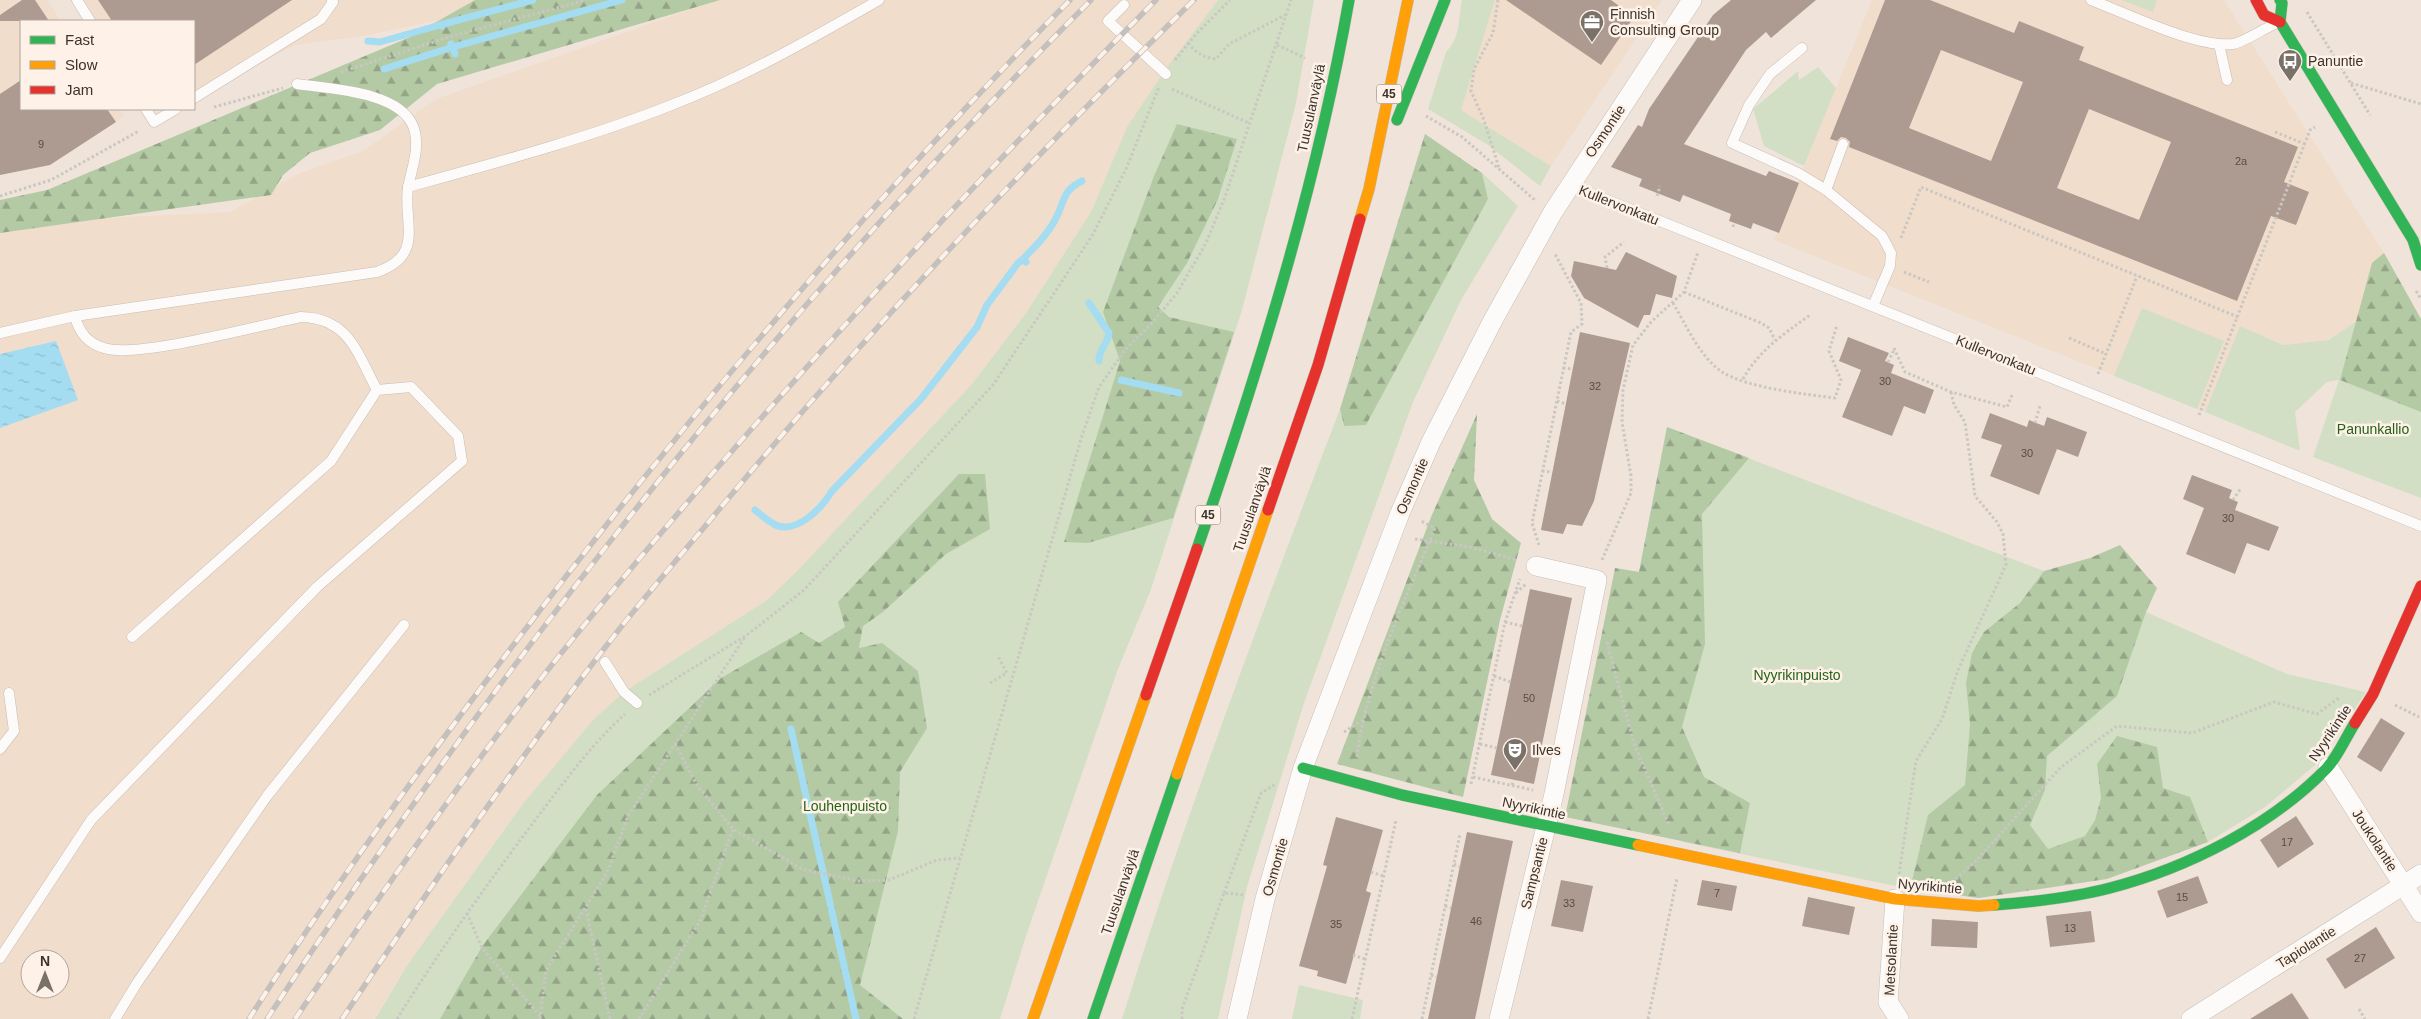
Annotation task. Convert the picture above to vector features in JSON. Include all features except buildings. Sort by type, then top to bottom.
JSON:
[{"type":"main road","name":"Tuusulanväylä","points":[[1034,1019],[1041,991],[1194,556],[1265,346],[1317,154],[1349,0]]},
{"type":"main road","name":"Tuusulanväylä","points":[[1093,1019],[1318,365],[1369,189],[1408,0]]},
{"type":"main road","points":[[1369,189],[1445,0]]},
{"type":"main road","points":[[2256,0],[2264,15],[2280,22],[2417,244],[2421,265]]},
{"type":"main road","points":[[2280,0],[2282,4],[2280,22]]},
{"type":"main road","name":"Nyyrikintie","points":[[1303,768],[1402,795],[1895,899],[1978,906],[2042,901],[2110,888],[2184,863],[2270,817],[2328,767],[2374,694],[2421,586]]},
{"type":"street","name":"Osmontie","points":[[1237,1019],[1265,898],[1303,768],[1400,513],[1431,442],[1492,322],[1570,185],[1692,0]]},
{"type":"street","points":[[1540,567],[1597,580]]},
{"type":"street","name":"Sampsantie","points":[[1499,1019],[1554,794],[1597,580]]},
{"type":"street","name":"Joukolantie","points":[[2328,767],[2421,912]]},
{"type":"street","name":"Tapiolantie","points":[[2191,1019],[2421,874]]},
{"type":"street","name":"Metsolantie","points":[[1895,899],[1888,1002],[1899,1019]]},
{"type":"lane","points":[[77,0],[89,20]]},
{"type":"lane","points":[[408,187],[575,138],[669,107],[761,66],[879,0]]},
{"type":"lane","points":[[2092,0],[2195,40],[2219,44],[2236,43],[2280,22]]},
{"type":"lane","points":[[195,97],[321,18],[333,1]]},
{"type":"lane","points":[[1124,5],[1108,21],[1166,74]]},
{"type":"lane","points":[[2219,44],[2227,80]]},
{"type":"lane","points":[[1802,48],[1770,74],[1749,105],[1732,143],[1798,173],[1826,190],[1882,236],[1891,253],[1890,266],[1873,306]]},
{"type":"lane","points":[[0,333],[75,316],[377,272],[392,266],[405,255],[409,241],[410,224],[406,203],[416,150],[413,126],[400,109],[371,96],[298,84]]},
{"type":"lane","points":[[147,110],[154,122],[174,110]]},
{"type":"lane","points":[[1826,190],[1843,144]]},
{"type":"lane","name":"Kullervonkatu","points":[[1570,185],[2421,526]]},
{"type":"lane","points":[[75,316],[78,327],[85,338],[105,349],[134,350],[180,343],[301,317],[317,317],[334,324],[347,337],[377,390]]},
{"type":"lane","points":[[0,958],[91,820],[316,587],[462,461],[458,436],[411,387],[377,390]]},
{"type":"lane","points":[[132,637],[331,461],[377,390]]},
{"type":"lane","points":[[115,1019],[136,983],[267,796],[404,625]]},
{"type":"lane","points":[[605,662],[624,692],[637,703]]},
{"type":"lane","points":[[0,749],[14,731],[9,693]]},
{"type":"path","points":[[335,73],[449,38],[586,0]]},
{"type":"path","points":[[397,1019],[467,913],[576,767],[606,732],[637,703],[666,683],[746,635],[804,590],[993,385],[1092,236],[1126,169],[1166,74],[1188,43],[1230,0]]},
{"type":"path","points":[[914,1019],[1081,439],[1099,387],[1125,350],[1152,323],[1177,293],[1206,243],[1225,197],[1291,0]]},
{"type":"path","points":[[1498,0],[1493,33],[1474,69],[1472,91],[1475,103],[1484,120],[1499,168]]},
{"type":"path","points":[[2304,8],[2350,82],[2421,104]]},
{"type":"path","points":[[1188,43],[1194,51],[1208,58],[1216,59],[1229,44],[1287,14]]},
{"type":"path","points":[[1276,45],[1305,58]]},
{"type":"path","points":[[206,110],[298,84]]},
{"type":"path","points":[[1161,84],[1249,123]]},
{"type":"path","points":[[1426,116],[1462,137],[1538,203]]},
{"type":"path","points":[[0,196],[51,180],[154,122]]},
{"type":"path","points":[[2199,416],[2310,130],[2316,126]]},
{"type":"path","points":[[2275,132],[2305,144]]},
{"type":"path","points":[[1657,196],[1660,186]]},
{"type":"path","points":[[1902,235],[1922,187],[2238,317]]},
{"type":"path","points":[[1597,580],[1603,556],[1631,493],[1631,476],[1622,422],[1623,390],[1633,345],[1652,321],[1684,292],[1704,238]]},
{"type":"path","points":[[1607,268],[1605,257],[1624,242]]},
{"type":"path","points":[[1515,593],[1540,567],[1544,559],[1532,523],[1571,332],[1582,324],[1581,302],[1552,249]]},
{"type":"path","points":[[1890,266],[1929,282]]},
{"type":"path","points":[[2098,374],[2137,276]]},
{"type":"path","points":[[1684,292],[1761,323],[1769,328],[1775,340]]},
{"type":"path","points":[[1672,303],[1713,364],[1722,372],[1767,387],[1835,398],[1840,380],[1829,351],[1837,325]]},
{"type":"path","points":[[1743,380],[1751,365],[1775,340],[1810,315]]},
{"type":"path","points":[[2069,338],[2106,354]]},
{"type":"path","points":[[1888,362],[1894,349],[1905,372],[1951,392],[2007,407],[2012,394]]},
{"type":"path","points":[[1564,368],[1572,369]]},
{"type":"path","points":[[1895,899],[1916,762],[1942,719],[1958,670],[2006,565],[2004,534],[1997,522],[1975,496],[1965,422],[1954,405],[1951,392]]},
{"type":"path","points":[[1557,401],[1566,404]]},
{"type":"path","points":[[2035,423],[2040,406]]},
{"type":"path","points":[[1542,471],[1552,472]]},
{"type":"path","points":[[2233,500],[2241,488]]},
{"type":"path","points":[[1353,783],[1359,737],[1379,666],[1435,528],[1421,521]]},
{"type":"path","points":[[1415,539],[1493,552],[1540,567]]},
{"type":"path","points":[[1422,1019],[1464,808],[1473,777],[1505,622],[1520,579]]},
{"type":"path","points":[[1590,613],[1601,616],[1634,744],[1682,854],[1648,1019]]},
{"type":"path","points":[[1505,622],[1522,626]]},
{"type":"path","points":[[540,1017],[546,970],[607,873],[628,816],[746,635]]},
{"type":"path","points":[[997,655],[1007,673],[1012,676]]},
{"type":"path","points":[[990,683],[1007,673]]},
{"type":"path","points":[[1494,676],[1511,682]]},
{"type":"path","points":[[1929,902],[1975,862],[2061,767],[2117,726],[2192,733],[2274,702],[2317,714],[2345,694]]},
{"type":"path","points":[[1344,732],[1364,718]]},
{"type":"path","points":[[675,744],[697,785],[733,829],[802,869],[859,881],[889,880],[937,860],[960,858]]},
{"type":"path","points":[[1480,744],[1497,748]]},
{"type":"path","points":[[1473,777],[1554,794]]},
{"type":"path","points":[[1512,785],[1514,780]]},
{"type":"path","points":[[1182,1019],[1182,1009],[1261,793],[1278,783]]},
{"type":"path","points":[[1352,1019],[1402,795]]},
{"type":"path","points":[[639,1019],[700,919],[733,829]]},
{"type":"path","points":[[1454,864],[1460,867]]},
{"type":"path","points":[[1372,872],[1383,876]]},
{"type":"path","points":[[1224,893],[1248,895]]},
{"type":"path","points":[[1445,906],[1451,908]]},
{"type":"path","points":[[585,908],[610,1019]]},
{"type":"path","points":[[467,913],[482,948],[540,1017]]},
{"type":"path","points":[[1353,955],[1365,959]]},
{"type":"path","points":[[1431,975],[1437,977]]},
{"type":"path","points":[[2359,1009],[2365,1019]]},
{"type":"shaded area","points":[[0,0],[47,0],[60,20],[20,20],[20,110],[120,110],[124,116],[50,165],[0,174]]},
{"type":"shaded area","points":[[70,0],[475,0],[445,19],[364,36],[295,45],[195,98],[195,20],[84,20]]},
{"type":"shaded area","points":[[717,0],[1218,0],[1167,67],[1127,127],[1091,212],[1026,313],[972,384],[799,569],[767,600],[625,692],[593,720],[522,805],[408,964],[374,1019],[0,1019],[0,223],[230,212],[298,174],[363,151],[436,99]]},
{"type":"shaded area","points":[[1495,0],[1662,0],[1551,166],[1461,110]]},
{"type":"shaded area","points":[[1872,0],[2224,0],[2384,253],[2372,263],[2357,321],[2327,340],[2283,345],[2240,326],[2205,412],[1774,240]]},
{"type":"green space","points":[[475,0],[720,0],[437,84],[380,130],[310,153],[283,175],[271,195],[0,233],[0,200],[47,190],[410,37]]},
{"type":"green space","name":"Louhenpuisto","points":[[1218,0],[1314,0],[1296,103],[1242,310],[1150,592],[1118,669],[1026,936],[1000,1019],[375,1019],[408,964],[522,805],[593,720],[624,692],[767,600],[799,569],[972,384],[1026,313],[1091,212],[1127,127],[1167,67]]},
{"type":"green space","points":[[1462,0],[1495,0],[1461,110],[1551,166],[1540,186],[1488,145],[1428,109],[1446,52],[1457,34]]},
{"type":"green space","points":[[2121,0],[2157,0],[2153,12]]},
{"type":"green space","points":[[1818,67],[1836,88],[1804,166],[1764,146],[1753,109],[1798,71],[1799,80]]},
{"type":"green space","points":[[1177,124],[1237,139],[1218,199],[1187,263],[1158,307],[1169,317],[1234,332],[1173,518],[1088,543],[1064,542],[1120,361],[1103,312],[1154,176]]},
{"type":"green space","points":[[1425,134],[1482,173],[1488,199],[1366,425],[1344,426],[1340,409]]},
{"type":"green space","points":[[1482,173],[1518,206],[1461,300],[1413,402],[1305,700],[1247,887],[1218,1019],[1122,1019],[1199,788],[1340,409],[1344,426],[1488,199]]},
{"type":"green space","name":"Panunkallio","points":[[2384,253],[2421,319],[2421,498],[2313,457],[2339,380],[2327,382],[2295,412],[2300,451],[2205,412],[2240,326],[2283,345],[2328,340],[2357,321],[2372,263]]},
{"type":"green space","points":[[2384,253],[2421,319],[2421,412],[2340,380],[2372,263]]},
{"type":"green space","points":[[2142,308],[2224,341],[2197,409],[2114,376]]},
{"type":"green space","points":[[1477,414],[1474,480],[1492,519],[1521,543],[1500,620],[1463,797],[1337,764],[1431,517]]},
{"type":"green space","name":"Nyyrikinpuisto","points":[[1667,427],[2044,571],[2146,612],[2287,674],[2366,692],[2321,760],[2265,807],[2208,842],[1910,889],[1683,842],[1615,568],[1639,572]]},
{"type":"green space","points":[[1667,427],[1749,458],[1702,514],[1705,644],[1682,727],[1704,777],[1750,803],[1740,853],[1565,817],[1615,568],[1639,572]]},
{"type":"green space","points":[[959,474],[985,474],[990,529],[946,554],[883,612],[863,626],[859,648],[882,643],[918,671],[927,728],[900,772],[898,831],[860,985],[903,1019],[440,1019],[483,945],[597,795],[721,678],[801,632],[819,643],[845,627],[838,602]]},
{"type":"green space","points":[[2120,545],[2157,588],[2146,612],[2117,696],[2047,756],[2045,790],[2030,825],[2048,849],[2085,836],[2095,820],[2101,798],[2097,764],[2117,736],[2157,747],[2163,788],[2190,797],[2208,842],[2107,879],[1979,898],[1910,889],[1928,815],[1965,785],[1970,724],[1966,683],[1972,653],[1984,632],[2020,603],[2044,571],[2090,558]]},
{"type":"green space","points":[[1299,985],[1363,1000],[1360,1019],[1292,1019]]},
{"type":"water","points":[[56,341],[78,400],[0,428],[0,354]]},
{"type":"waterway","points":[[440,25],[533,0]]},
{"type":"waterway","points":[[451,44],[453,47],[622,0]]},
{"type":"waterway","points":[[368,41],[380,42],[442,26]]},
{"type":"waterway","points":[[384,69],[453,47],[455,54]]},
{"type":"waterway","points":[[1022,260],[1047,233],[1068,191],[1082,181]]},
{"type":"waterway","points":[[755,510],[775,525],[786,527],[802,522],[817,510],[832,491],[921,399],[977,327],[987,305],[1018,263],[1022,260],[1026,262]]},
{"type":"waterway","points":[[1089,303],[1109,333],[1099,361]]},
{"type":"waterway","points":[[1121,380],[1179,393]]},
{"type":"waterway","points":[[791,729],[856,1019]]},
{"type":"railway","points":[[249,1019],[339,883],[434,751],[499,664],[634,491],[773,322],[845,240],[1070,0]]},
{"type":"railway","points":[[267,1019],[358,883],[453,749],[551,617],[653,488],[758,362],[866,238],[977,117],[1091,0]]},
{"type":"railway","points":[[295,1019],[400,868],[472,769],[546,672],[653,543],[792,383],[863,305],[1008,151],[1156,0]]},
{"type":"railway","points":[[342,1019],[513,771],[584,675],[664,575],[823,388],[883,321],[1067,126],[1194,0]]},
{"type":"traffic: fast","points":[[1197,549],[1264,346],[1284,278],[1320,140],[1349,0]]},
{"type":"traffic: fast","points":[[1397,120],[1445,0]]},
{"type":"traffic: fast","points":[[2280,0],[2282,3],[2280,22],[2413,240],[2421,265]]},
{"type":"traffic: fast","points":[[1994,905],[2052,899],[2110,888],[2169,869],[2198,857],[2254,826],[2305,789],[2331,763],[2355,723]]},
{"type":"traffic: fast","points":[[1303,768],[1402,795],[1638,845]]},
{"type":"traffic: fast","points":[[1093,1019],[1177,774]]},
{"type":"traffic: slow","points":[[1360,219],[1369,189],[1408,0]]},
{"type":"traffic: slow","points":[[1177,774],[1268,510]]},
{"type":"traffic: slow","points":[[1033,1019],[1146,695]]},
{"type":"traffic: slow","points":[[1638,845],[1895,899],[1978,906],[1994,905]]},
{"type":"traffic: jam","points":[[2256,0],[2264,15],[2280,22]]},
{"type":"traffic: jam","points":[[1268,510],[1318,365],[1360,219]]},
{"type":"traffic: jam","points":[[1146,695],[1197,549]]},
{"type":"traffic: jam","points":[[2355,723],[2373,694],[2421,586]]},
{"type":"place","name":"Finnish Consulting Group","points":[[1592,43]]},
{"type":"place","name":"Panuntie","points":[[2290,82]]},
{"type":"place","name":"Ilves","points":[[1515,771]]}]
